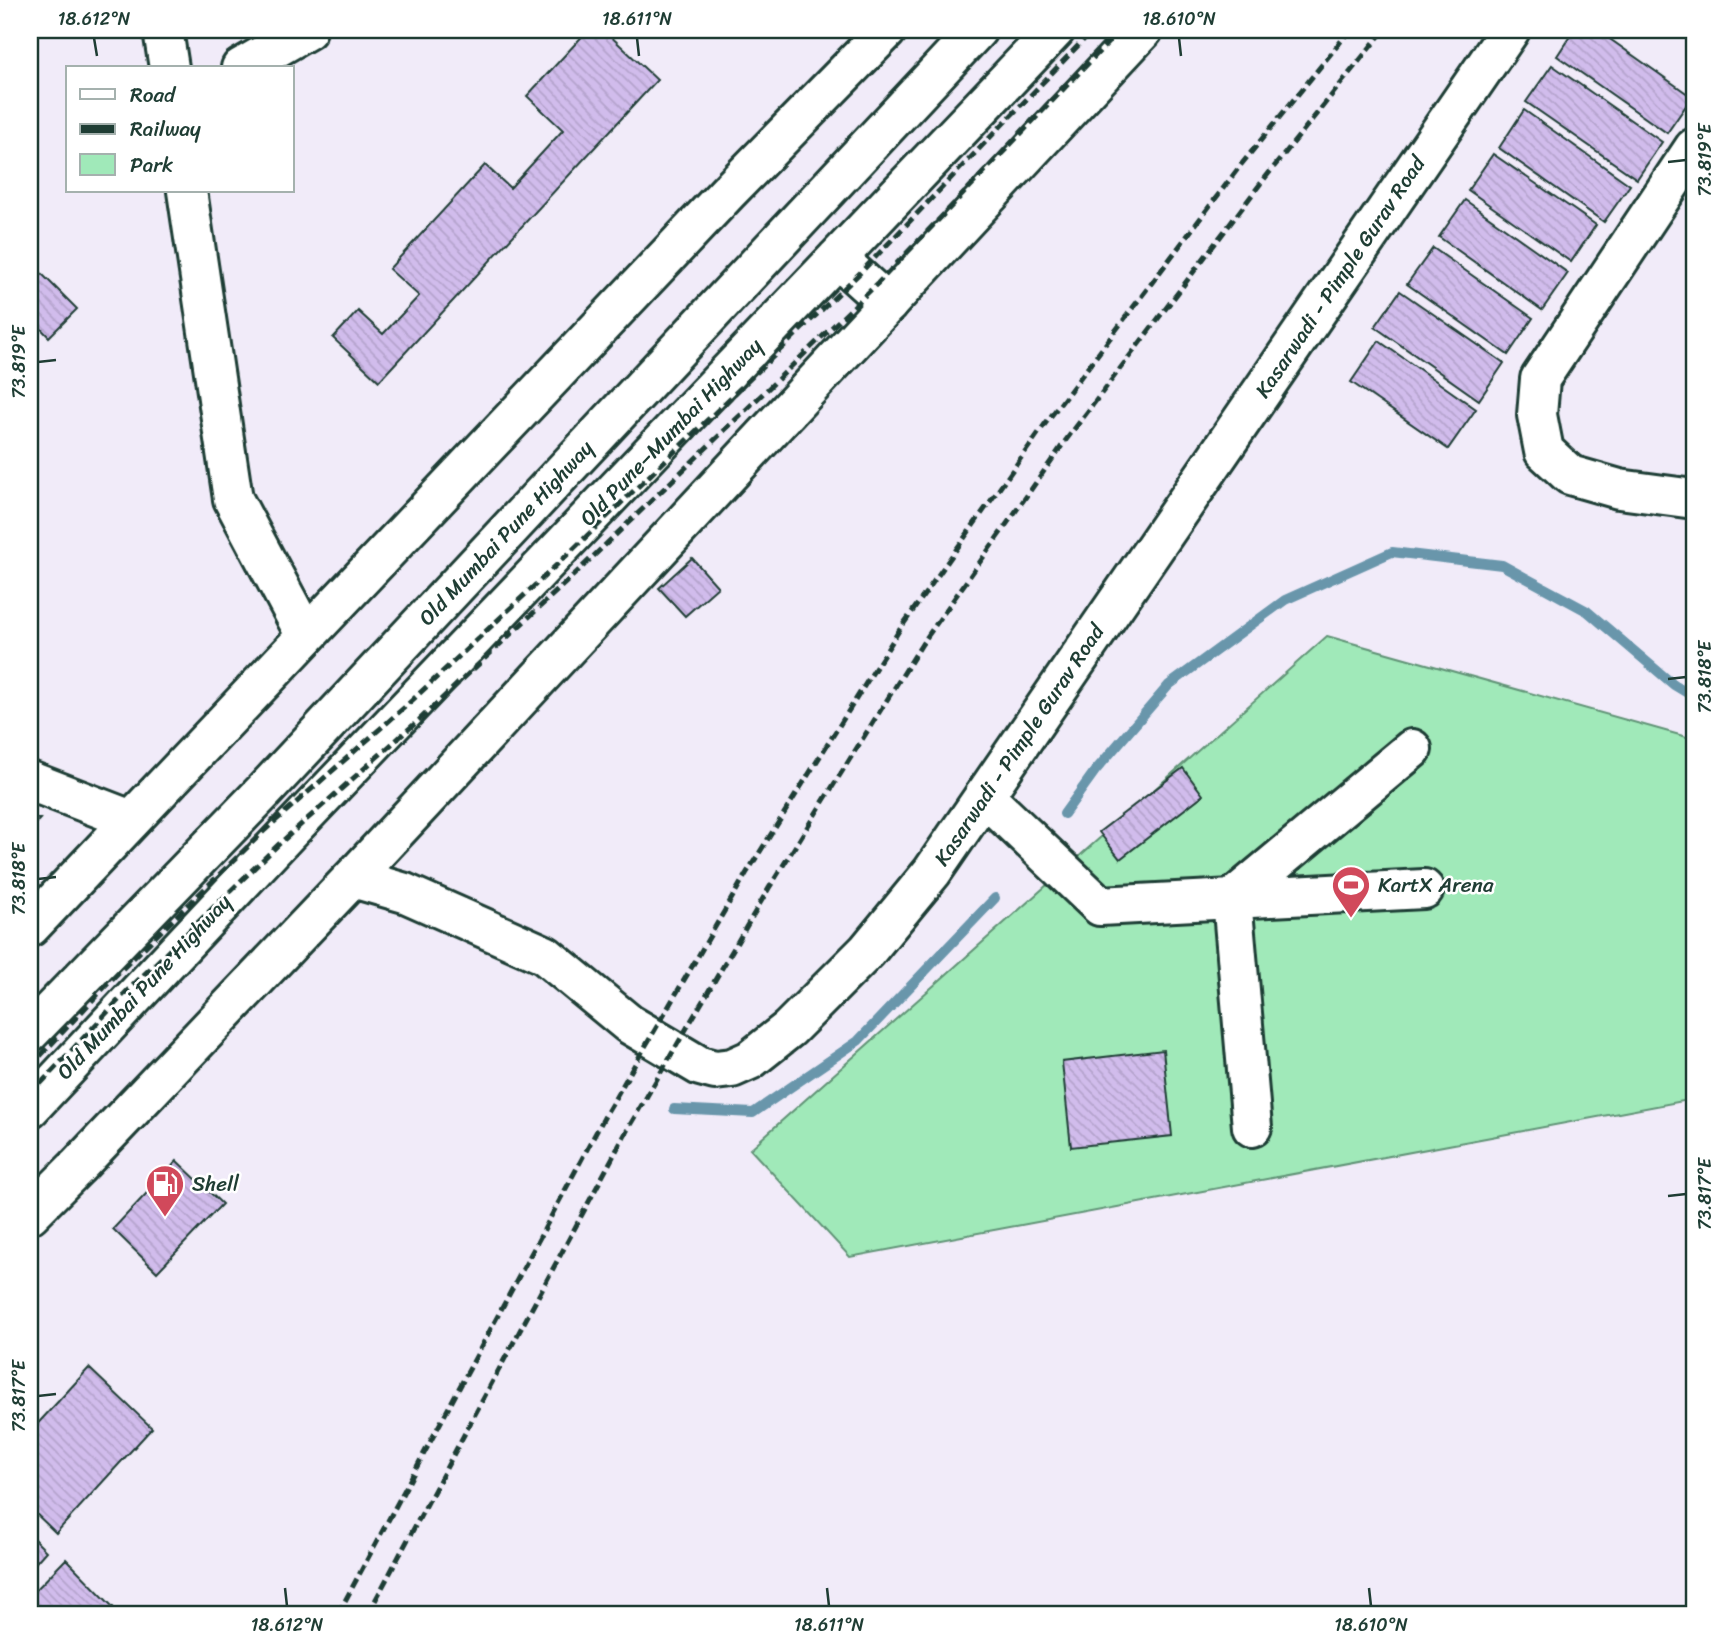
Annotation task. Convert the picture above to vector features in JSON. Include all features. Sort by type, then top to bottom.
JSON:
[{"type":"main road","points":[[163,30],[169,66]]},
{"type":"main road","points":[[245,66],[307,30]]},
{"type":"main road","points":[[30,927],[728,192],[887,30]]},
{"type":"main road","name":"Old Mumbai Pune Highway","points":[[30,1032],[264,790],[977,30]]},
{"type":"main road","name":"Old Pune–Mumbai Highway","points":[[287,834],[1055,30]]},
{"type":"main road","points":[[30,1214],[353,878],[1143,30]]},
{"type":"main road","name":"Kasarwadi - Pimple Gurav Road","points":[[353,878],[405,893],[545,955],[629,1024],[700,1066],[715,1070],[732,1068],[750,1060],[789,1028],[867,951],[932,872],[1510,30]]},
{"type":"main road","points":[[1694,148],[1540,379],[1537,415],[1544,451],[1570,475],[1619,489],[1694,499]]},
{"type":"main road","points":[[187,192],[233,499],[306,636]]},
{"type":"main road","points":[[837,258],[888,304]]},
{"type":"main road","points":[[1232,899],[1412,749]]},
{"type":"main road","points":[[30,781],[131,820]]},
{"type":"main road","points":[[984,796],[1100,906],[1424,889]]},
{"type":"main road","name":"Old Mumbai Pune Highway","points":[[30,1108],[287,834]]},
{"type":"main road","points":[[1232,899],[1252,1127]]},
{"type":"main road","points":[[30,1233],[78,1167]]},
{"type":"green space","name":"KartX Arena","points":[[1327,636],[1694,739],[1694,1099],[850,1257],[750,1149]]},
{"type":"building","points":[[588,30],[604,30],[657,80],[379,381],[333,338],[358,311],[383,334],[419,296],[389,269],[485,165],[510,188],[563,130],[527,96]]},
{"type":"building","points":[[1574,30],[1597,30],[1692,97],[1667,133],[1557,56]]},
{"type":"building","points":[[1552,65],[1662,142],[1637,179],[1526,102]]},
{"type":"building","points":[[1524,110],[1630,185],[1604,222],[1499,148]]},
{"type":"building","points":[[1493,154],[1596,225],[1571,262],[1468,190]]},
{"type":"building","points":[[1465,200],[1568,273],[1542,310],[1439,237]]},
{"type":"building","points":[[1433,248],[1533,318],[1508,355],[1407,284]]},
{"type":"building","points":[[30,262],[77,309],[49,337],[30,317]]},
{"type":"building","points":[[1400,291],[1504,363],[1479,400],[1375,327]]},
{"type":"building","points":[[1379,341],[1476,409],[1448,449],[1351,382]]},
{"type":"building","points":[[692,558],[718,587],[685,616],[659,588]]},
{"type":"building","points":[[1183,768],[1203,795],[1120,859],[1099,832]]},
{"type":"building","points":[[30,817],[40,819],[30,830]]},
{"type":"building","points":[[1163,1050],[1172,1136],[1071,1147],[1062,1062]]},
{"type":"building","points":[[177,1161],[222,1204],[157,1272],[113,1229]]},
{"type":"building","points":[[89,1368],[152,1428],[56,1533],[30,1508],[30,1432]]},
{"type":"building","points":[[30,1535],[46,1551],[30,1569]]},
{"type":"building","points":[[66,1559],[113,1607],[106,1614],[30,1614],[30,1596]]},
{"type":"waterway","points":[[1064,814],[1095,771],[1169,685],[1285,600],[1392,552],[1502,565],[1587,611],[1674,685],[1694,697]]},
{"type":"waterway","points":[[674,1109],[753,1113],[858,1041],[995,898]]},
{"type":"railway","points":[[30,1067],[115,976],[265,830],[406,706],[863,270],[1093,30]]},
{"type":"railway","points":[[30,1095],[128,990],[279,844],[419,720],[877,284],[1120,30]]},
{"type":"railway","points":[[338,1614],[607,1112],[746,874],[900,629],[1045,424],[1240,166],[1350,30]]},
{"type":"railway","points":[[368,1614],[630,1125],[769,888],[922,644],[1066,440],[1261,183],[1384,30]]},
{"type":"place","name":"KartX Arena","points":[[1351,919]]},
{"type":"place","name":"Shell","points":[[165,1218]]}]
